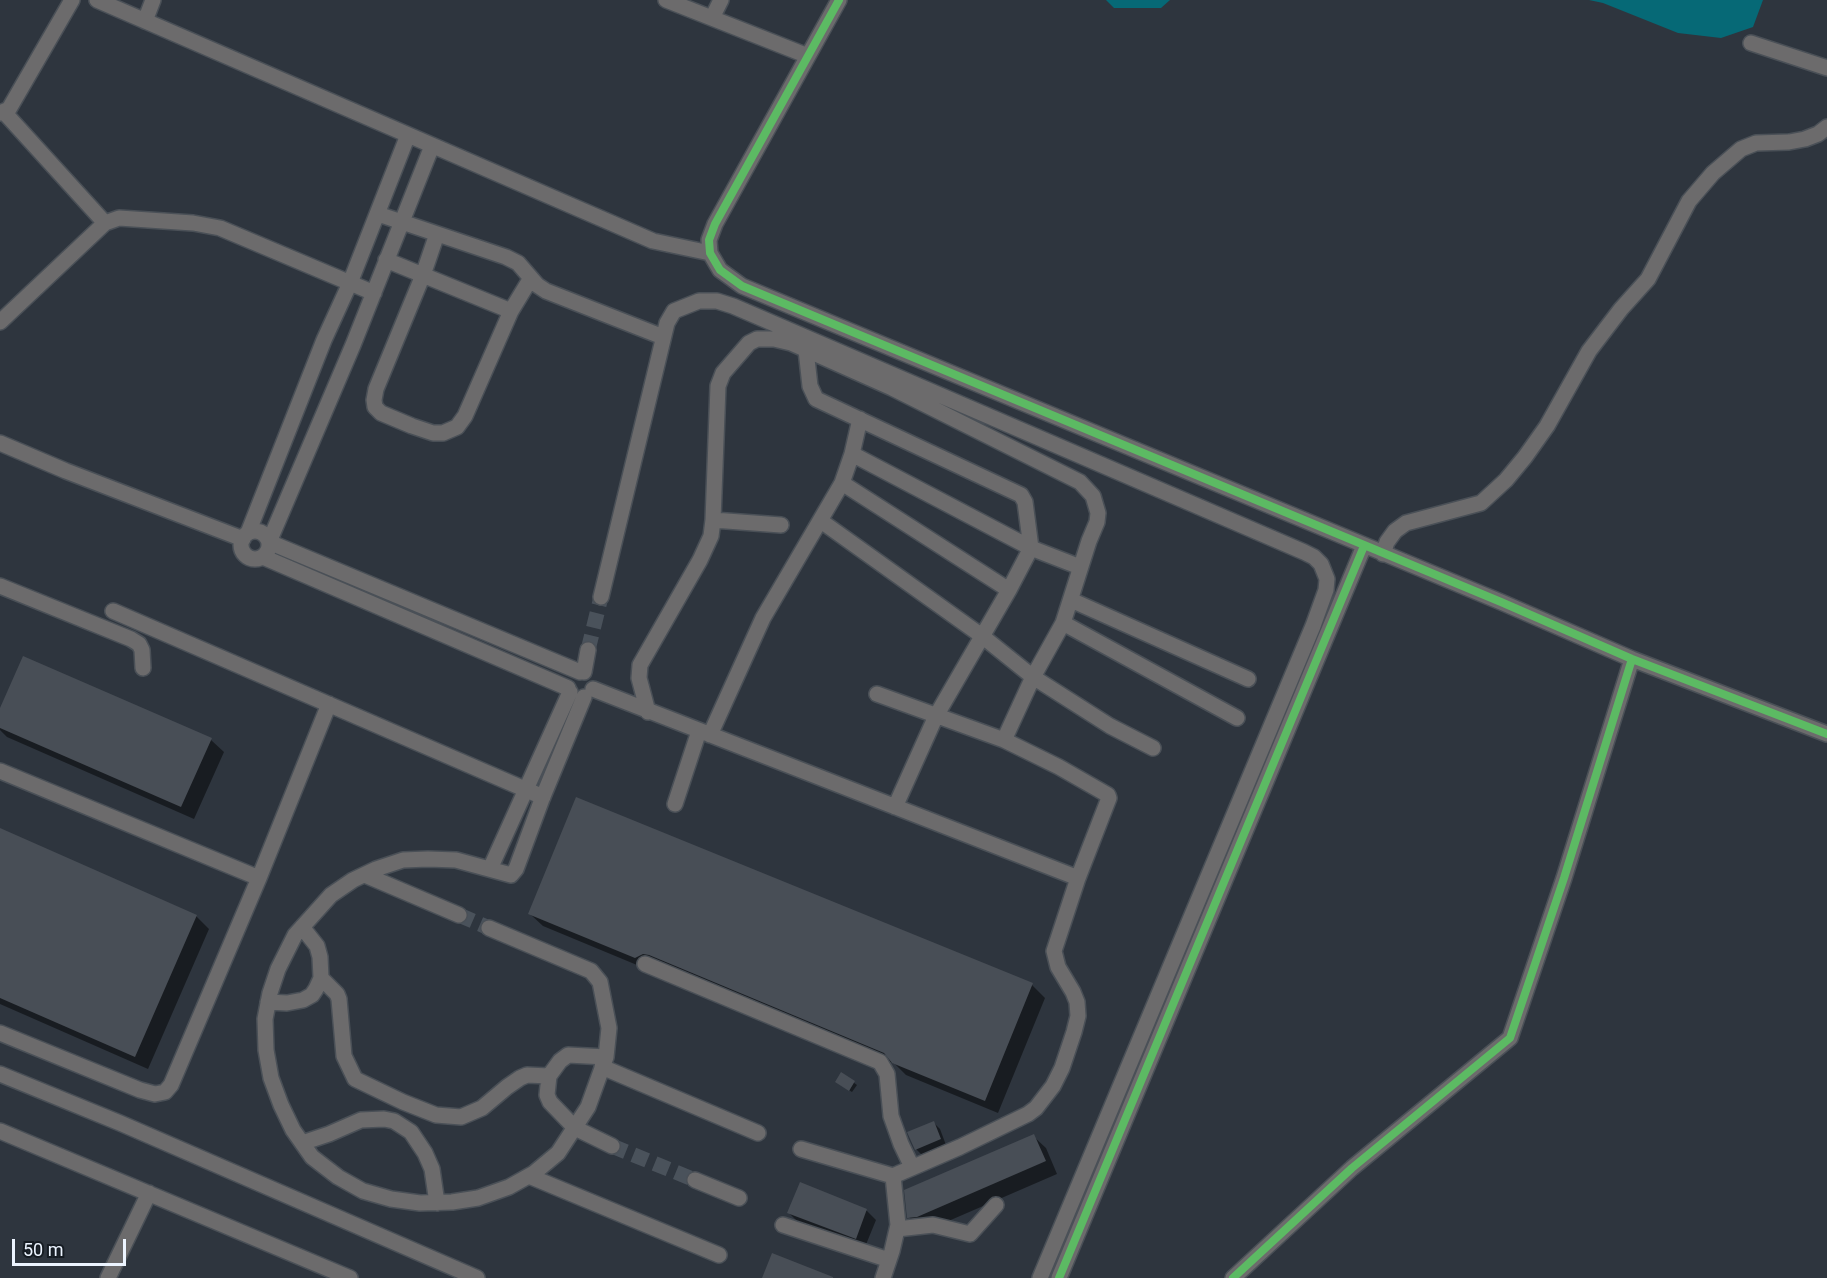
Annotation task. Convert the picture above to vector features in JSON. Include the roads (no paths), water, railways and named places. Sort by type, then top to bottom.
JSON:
[{"type":"street","points":[[72,0],[9,109],[2,113],[105,223]]},
{"type":"street","points":[[97,0],[653,241],[710,253]]},
{"type":"street","points":[[145,21],[153,0]]},
{"type":"street","points":[[666,0],[807,57]]},
{"type":"street","points":[[712,18],[721,0]]},
{"type":"street","points":[[839,0],[715,224],[709,240],[710,253],[720,270],[742,286],[1632,658],[1827,734]]},
{"type":"street","points":[[1751,43],[1827,69]]},
{"type":"street","points":[[1383,554],[1387,542],[1395,531],[1406,523],[1481,503],[1506,480],[1547,426],[1589,351],[1621,309],[1648,279],[1689,201],[1713,173],[1741,149],[1756,143],[1805,139],[1818,134],[1827,127]]},
{"type":"street","points":[[408,135],[350,283],[324,340],[245,536],[242,548],[246,556],[255,559],[263,557],[579,691],[648,712],[705,733],[1078,878]]},
{"type":"street","points":[[263,557],[268,550],[269,542],[374,293],[432,146]]},
{"type":"street","points":[[378,213],[506,257],[518,263],[546,291],[663,337]]},
{"type":"street","points":[[0,322],[105,223],[119,218],[193,223],[220,228],[374,293]]},
{"type":"street","points":[[437,234],[374,399],[375,407],[381,413],[433,433],[443,434],[457,427],[465,416],[511,311],[531,278]]},
{"type":"street","points":[[386,260],[511,311]]},
{"type":"street","points":[[602,597],[667,323],[674,311],[699,301],[717,301],[733,306],[1304,552],[1314,557],[1325,572],[1326,590],[1313,626],[1040,1278]]},
{"type":"street","points":[[648,712],[639,678],[640,665],[700,560],[711,536],[718,386],[723,373],[749,343],[757,339],[774,339],[806,350],[892,388],[1080,483],[1093,496],[1098,513],[1097,522],[1080,567],[1064,623],[1033,677],[1004,740]]},
{"type":"street","points":[[806,350],[812,394],[826,405],[1021,495],[1026,502],[1031,548],[936,716],[895,807]]},
{"type":"street","points":[[675,804],[705,733],[763,618],[842,483],[860,419]]},
{"type":"street","points":[[0,443],[66,471],[245,536],[258,532],[264,534],[269,542],[591,677],[579,691],[526,790],[490,869]]},
{"type":"street","points":[[852,454],[1031,548],[1080,567]]},
{"type":"street","points":[[842,483],[1009,590]]},
{"type":"street","points":[[713,520],[780,525]]},
{"type":"street","points":[[821,521],[982,636],[1033,677],[1110,726],[1153,748]]},
{"type":"street","points":[[1059,1278],[1364,546]]},
{"type":"street","points":[[1,590],[131,639],[139,644],[142,650],[143,668]]},
{"type":"street","points":[[1071,600],[1248,679]]},
{"type":"street","points":[[113,611],[543,797]]},
{"type":"street","points":[[1064,623],[1237,718]]},
{"type":"street","points":[[582,672],[588,650]]},
{"type":"street","points":[[1233,1278],[1352,1168],[1510,1038],[1564,878],[1632,658]]},
{"type":"street","points":[[579,691],[570,677],[582,672]]},
{"type":"street","points":[[489,928],[591,971],[600,982],[609,1028],[604,1062],[588,1107],[558,1153],[529,1176],[509,1187],[478,1198],[437,1203],[420,1203],[363,1191],[312,1157],[281,1105],[271,1078],[266,1050],[265,1019],[278,969],[295,934],[331,895],[364,875],[403,860],[428,859],[456,860],[511,875],[543,797],[579,691]]},
{"type":"street","points":[[801,1149],[893,1176],[1028,1114],[1036,1108],[1053,1086],[1071,1041],[1078,1016],[1077,1002],[1058,967],[1054,951],[1078,878],[1109,798],[1108,795],[1059,767],[1004,740],[877,694]]},
{"type":"street","points":[[0,1033],[140,1090],[155,1094],[165,1092],[171,1085],[259,878],[329,704]]},
{"type":"street","points":[[0,771],[259,878]]},
{"type":"street","points":[[364,875],[459,915]]},
{"type":"street","points":[[268,1002],[287,1003],[303,1000],[312,995],[321,978],[322,965],[317,946],[302,927]]},
{"type":"street","points":[[645,964],[880,1062],[887,1074],[891,1116],[912,1167]]},
{"type":"street","points":[[321,978],[339,999],[344,1056],[355,1079],[403,1102],[436,1115],[461,1117],[482,1108],[520,1078],[549,1076]]},
{"type":"street","points":[[612,1146],[575,1128],[550,1102],[547,1095],[549,1076],[560,1060],[568,1055],[604,1062],[758,1133]]},
{"type":"street","points":[[0,1074],[120,1123],[477,1278]]},
{"type":"street","points":[[394,1121],[403,1102]]},
{"type":"street","points":[[302,1143],[361,1120],[394,1121],[411,1132],[425,1153],[432,1169],[437,1203]]},
{"type":"street","points":[[0,1131],[350,1278]]},
{"type":"street","points":[[529,1176],[719,1255]]},
{"type":"street","points":[[883,1278],[897,1229],[898,1213],[893,1176]]},
{"type":"street","points":[[695,1180],[739,1198]]},
{"type":"street","points":[[108,1278],[149,1192]]},
{"type":"street","points":[[897,1229],[933,1225],[970,1234],[996,1205]]},
{"type":"street","points":[[783,1225],[889,1260]]},
{"type":"water","points":[[1106,0],[1170,0],[1161,8],[1114,8]]},
{"type":"water","points":[[1589,0],[1763,0],[1753,27],[1721,38],[1678,33],[1603,3]]},
{"type":"tunnel","points":[[588,650],[601,597]]},
{"type":"tunnel","points":[[459,915],[489,928]]},
{"type":"tunnel","points":[[612,1146],[695,1180]]}]
